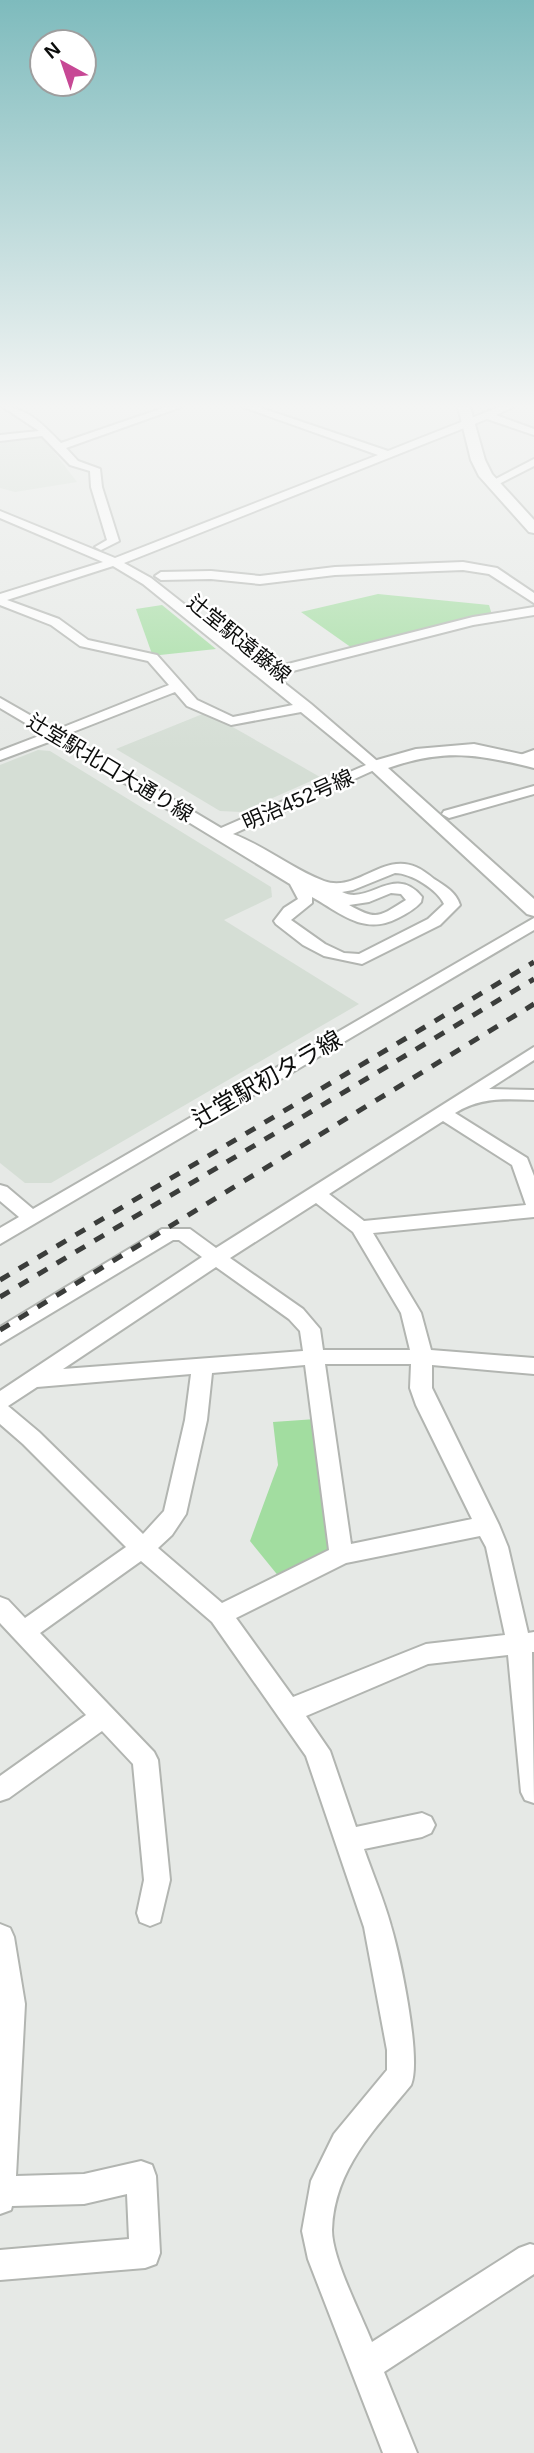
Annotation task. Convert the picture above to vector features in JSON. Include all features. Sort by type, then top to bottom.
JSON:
[{"type":"main road","points":[[381,764],[431,749],[469,749],[529,758]]},
{"type":"main road","points":[[381,764],[449,814],[534,887]]},
{"type":"main road","points":[[381,764],[534,910]]},
{"type":"street","name":"辻堂駅遠藤線","points":[[22,521],[161,576],[373,747],[381,764]]},
{"type":"street","name":"辻堂駅遠藤線","points":[[26,521],[101,547],[381,764]]},
{"type":"street","points":[[101,547],[113,541],[110,521]]},
{"type":"street","points":[[2,596],[120,560],[218,521]]},
{"type":"street","points":[[161,576],[211,575],[260,580],[344,571],[463,566],[498,573],[534,599]]},
{"type":"street","points":[[2,596],[55,622],[84,643],[152,658],[192,703],[231,721],[306,707]]},
{"type":"street","points":[[277,671],[462,623],[534,611]]},
{"type":"street","points":[[0,756],[177,687]]},
{"type":"street","name":"辻堂駅北口大通り線","points":[[0,702],[219,834]]},
{"type":"street","name":"明治452号線","points":[[219,834],[381,764]]},
{"type":"street","points":[[449,814],[534,790]]},
{"type":"street","points":[[219,834],[244,843],[346,900],[356,902],[392,887],[402,888],[414,897],[413,902],[386,918],[375,922],[366,921],[297,883],[219,834]]},
{"type":"street","points":[[297,883],[306,901],[290,911],[282,922],[328,952],[354,960],[362,959],[434,922],[452,905],[450,898],[441,890],[411,870],[401,867],[348,887],[323,887]]},
{"type":"street","name":"辻堂駅初タラ線","points":[[0,1237],[534,923]]},
{"type":"street","points":[[0,1401],[534,1052]]},
{"type":"street","points":[[494,1077],[527,1095]]},
{"type":"street","points":[[465,1099],[495,1093],[527,1095]]},
{"type":"street","points":[[442,1113],[527,1161],[534,1203]]},
{"type":"street","points":[[0,1191],[31,1217]]},
{"type":"street","points":[[316,1193],[360,1228],[411,1313],[422,1357],[421,1388],[497,1547],[526,1643],[534,1792]]},
{"type":"street","points":[[360,1228],[534,1211]]},
{"type":"street","points":[[0,1337],[169,1234],[183,1234],[305,1322],[310,1329],[341,1555]]},
{"type":"street","points":[[33,1379],[315,1357],[422,1357],[534,1366]]},
{"type":"street","points":[[24,1632],[142,1548],[164,1529],[176,1514],[197,1420],[202,1366]]},
{"type":"street","points":[[0,1412],[31,1438],[142,1548],[220,1615],[317,1751],[378,1927],[401,2050],[401,2075],[344,2144],[326,2181],[317,2231],[323,2259],[400,2453]]},
{"type":"street","points":[[220,1615],[341,1555],[488,1525]]},
{"type":"street","points":[[0,1607],[145,1760],[157,1880],[150,1913]]},
{"type":"street","points":[[291,1715],[299,1706],[426,1654],[526,1643]]},
{"type":"street","points":[[0,1790],[104,1716]]},
{"type":"street","points":[[347,1840],[422,1825]]},
{"type":"street","points":[[0,1937],[11,2004],[0,2199]]},
{"type":"street","points":[[0,2191],[84,2189],[141,2176],[145,2253],[0,2265]]},
{"type":"street","points":[[364,2366],[530,2259]]},
{"type":"shaded area","points":[[205,713],[320,777],[241,812],[220,811],[116,749]]},
{"type":"shaded area","points":[[38,750],[50,751],[271,887],[272,897],[224,920],[359,1004],[51,1183],[25,1183],[0,1163],[0,765]]},
{"type":"green space","points":[[378,594],[489,605],[492,615],[352,648],[301,612]]},
{"type":"green space","points":[[162,605],[216,649],[152,654],[136,609]]},
{"type":"green space","points":[[316,1419],[334,1551],[280,1578],[250,1541],[278,1465],[273,1422]]},
{"type":"railway","points":[[0,1280],[534,962]]},
{"type":"railway","points":[[0,1297],[534,979]]},
{"type":"railway","points":[[0,1330],[534,1004]]}]
